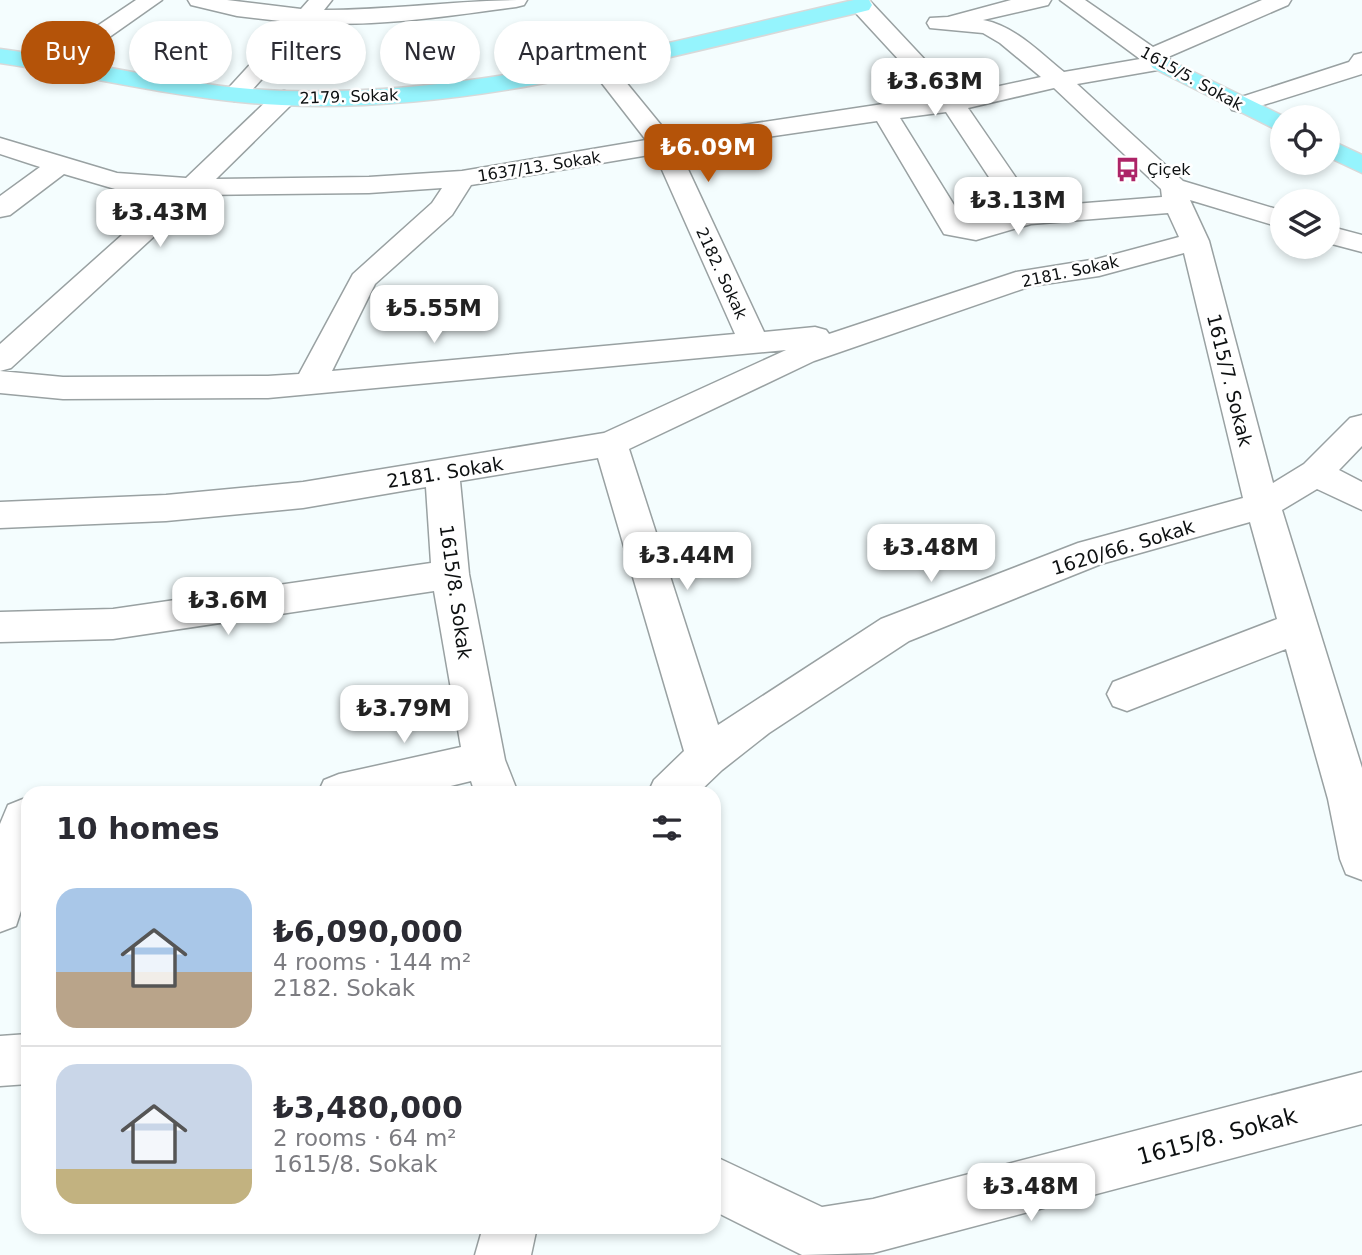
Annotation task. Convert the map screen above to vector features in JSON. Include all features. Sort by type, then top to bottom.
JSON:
[{"type":"main road","name":"2179. Sokak","points":[[671,47],[858,3]]},
{"type":"main road","name":"2179. Sokak","points":[[0,56],[21,59]]},
{"type":"main road","name":"1615/5. Sokak","points":[[1155,60],[1270,120]]},
{"type":"main road","name":"2179. Sokak","points":[[115,76],[187,90],[284,98],[397,96],[494,82]]},
{"type":"main road","points":[[1340,153],[1362,165]]},
{"type":"street","points":[[115,24],[151,0]]},
{"type":"street","points":[[199,0],[219,6],[405,13],[516,0]]},
{"type":"street","points":[[858,3],[894,20],[920,22],[1040,0]]},
{"type":"street","name":"1615/5. Sokak","points":[[1071,0],[1155,60]]},
{"type":"street","name":"1637/13. Sokak","points":[[0,146],[115,181],[192,187],[369,185],[462,179],[758,129],[953,104],[1155,60],[1280,0]]},
{"type":"street","points":[[858,3],[953,104],[1028,216]]},
{"type":"street","points":[[235,94],[315,8]]},
{"type":"street","name":"1615/7. Sokak","points":[[920,22],[971,24],[990,28],[1008,38],[1059,80],[1176,195],[1195,241],[1263,505],[1299,627],[1356,796],[1362,859]]},
{"type":"street","points":[[1241,105],[1359,67],[1362,60]]},
{"type":"street","name":"2182. Sokak","points":[[615,84],[664,147],[754,343]]},
{"type":"street","points":[[0,361],[192,187],[284,98]]},
{"type":"street","points":[[883,111],[954,228],[1001,255],[1028,216],[1176,195],[1270,217]]},
{"type":"street","points":[[0,209],[59,165]]},
{"type":"street","points":[[309,383],[363,280],[442,209],[462,179]]},
{"type":"street","points":[[1340,238],[1362,244]]},
{"type":"street","name":"2181. Sokak","points":[[0,515],[180,507],[303,495],[611,444],[803,354],[866,332],[1001,255],[1098,267],[1195,241]]},
{"type":"street","name":"2181. Sokak","points":[[0,382],[63,388],[268,387],[866,332]]},
{"type":"street","points":[[1362,426],[1316,473],[1362,497]]},
{"type":"street","points":[[611,444],[707,757]]},
{"type":"street","name":"1615/8. Sokak","points":[[442,472],[450,575],[491,776]]},
{"type":"street","name":"1620/66. Sokak","points":[[676,786],[707,757],[755,721],[895,630],[1091,553],[1263,505],[1316,473]]},
{"type":"street","points":[[0,627],[113,624],[450,575]]},
{"type":"street","points":[[1127,694],[1299,627]]},
{"type":"street","points":[[402,786],[491,776]]},
{"type":"street","points":[[0,910],[21,827]]},
{"type":"street","points":[[0,1061],[21,1060]]},
{"type":"street","name":"1615/8. Sokak","points":[[721,1186],[820,1235],[873,1226],[1362,1098]]},
{"type":"street","points":[[503,1255],[508,1234]]},
{"type":"place","name":"Çiçek","points":[[1127,169]]}]
